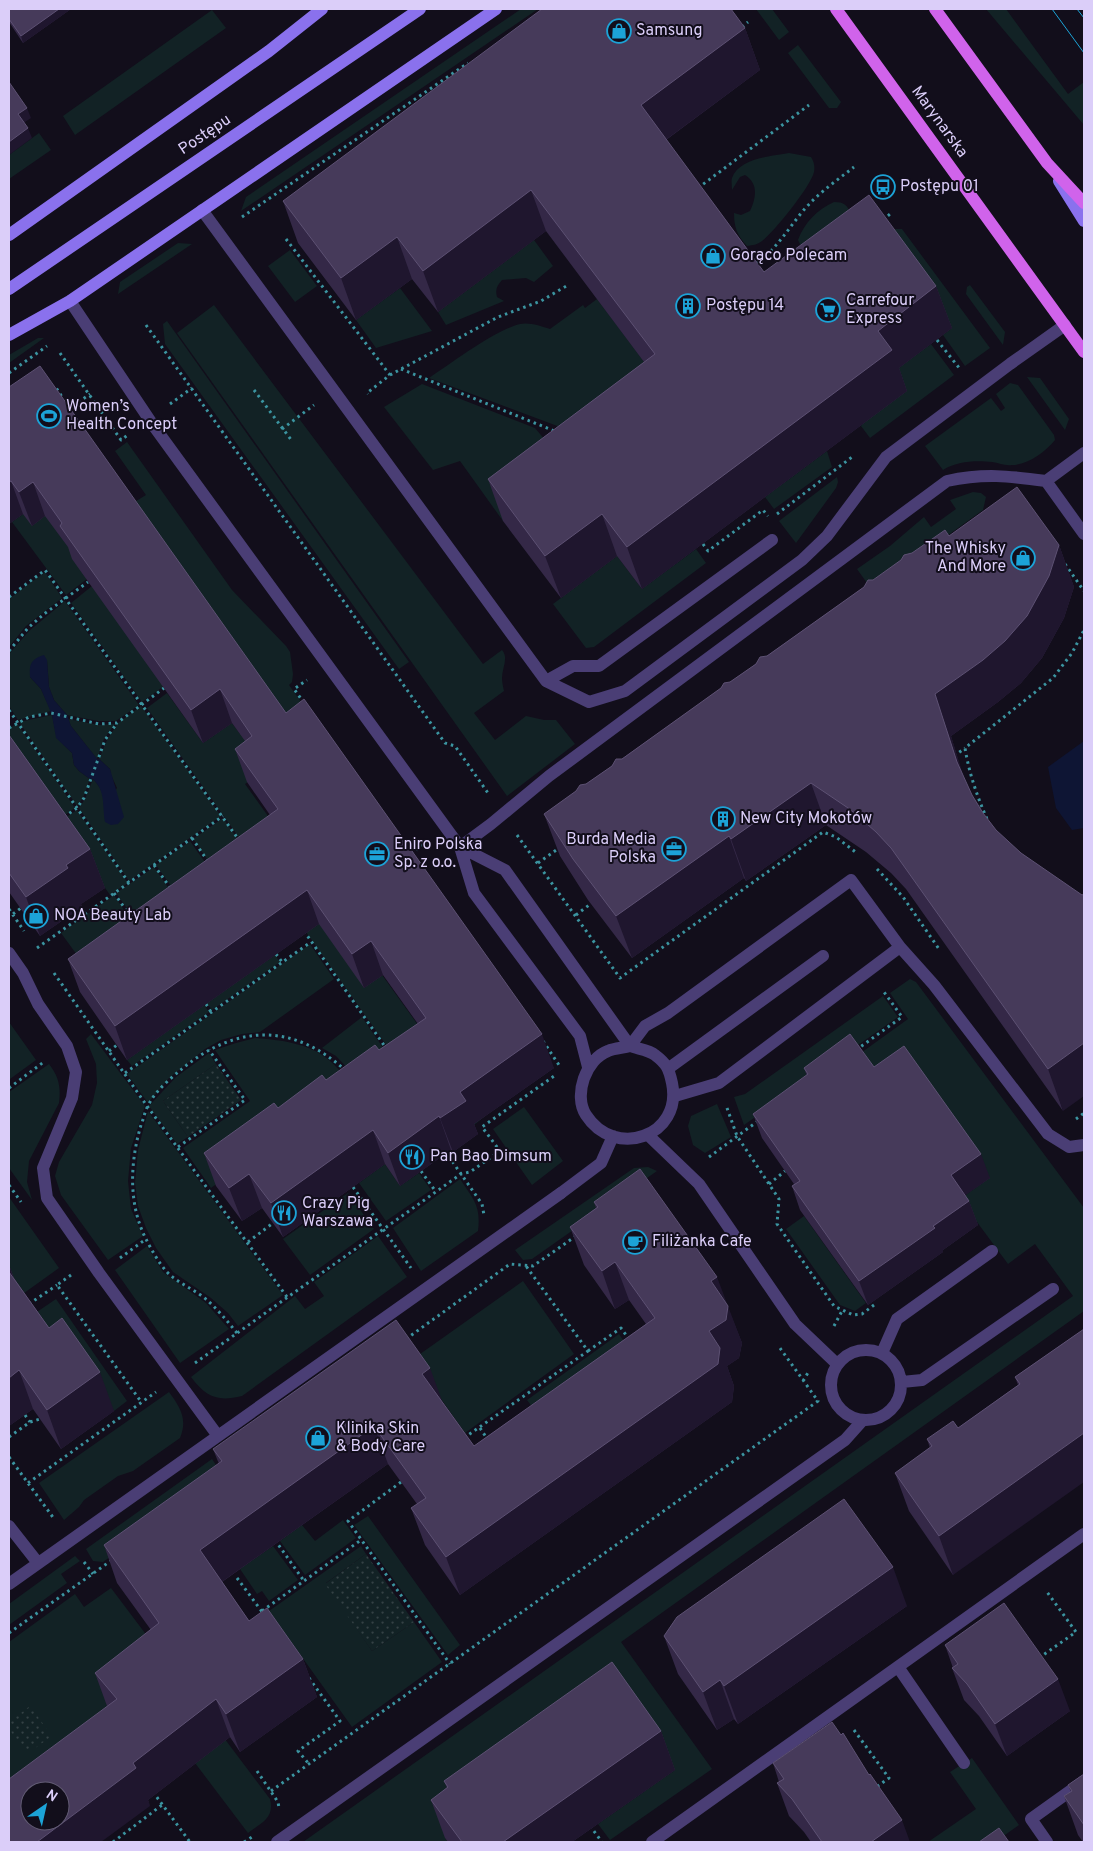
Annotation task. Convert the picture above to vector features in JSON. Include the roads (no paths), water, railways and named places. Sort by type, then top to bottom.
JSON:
[{"type":"main road","points":[[935,9],[1047,163],[1084,203]]},
{"type":"main road","name":"Marynarska","points":[[837,11],[1084,352]]},
{"type":"street","points":[[9,235],[261,56],[322,9]]},
{"type":"street","name":"Postępu","points":[[9,289],[420,9]]},
{"type":"street","points":[[9,335],[70,301],[496,9]]},
{"type":"street","points":[[1047,163],[1084,221]]},
{"type":"street","points":[[202,210],[546,681],[589,702],[624,691],[802,560],[827,536],[886,457],[1065,325]]},
{"type":"street","points":[[70,301],[153,425],[460,847],[474,893],[580,1036],[588,1067]]},
{"type":"street","points":[[460,847],[549,776],[947,481],[972,476],[1004,476],[1046,481],[1084,453]]},
{"type":"street","points":[[1046,481],[1084,534]]},
{"type":"street","points":[[546,681],[573,666],[599,666],[772,540]]},
{"type":"street","points":[[460,847],[505,870],[630,1046]]},
{"type":"street","points":[[630,1046],[646,1026],[668,1013],[851,880],[900,948],[934,985],[1048,1134],[1069,1147],[1084,1146]]},
{"type":"street","points":[[675,1096],[719,1084],[900,948]]},
{"type":"street","points":[[9,953],[23,973],[38,1004],[67,1046],[76,1072],[72,1098],[42,1168],[47,1198],[218,1436]]},
{"type":"street","points":[[669,1068],[823,956]]},
{"type":"street","points":[[630,1046],[654,1054],[669,1068],[675,1096],[667,1119],[648,1135],[625,1140],[601,1132],[585,1114],[580,1090],[588,1067],[607,1051],[630,1046]]},
{"type":"street","points":[[648,1135],[699,1184],[795,1324],[837,1364]]},
{"type":"street","points":[[9,1584],[561,1193],[601,1163],[613,1136]]},
{"type":"street","points":[[882,1353],[896,1319],[992,1251]]},
{"type":"street","points":[[902,1382],[922,1380],[1053,1289]]},
{"type":"street","points":[[857,1350],[870,1350],[882,1353],[892,1360],[902,1382],[900,1395],[895,1406],[886,1415],[875,1420],[862,1421],[850,1417],[840,1410],[833,1400],[830,1388],[832,1375],[837,1364],[846,1355],[857,1350]]},
{"type":"street","points":[[277,1842],[845,1440],[862,1421]]},
{"type":"street","points":[[9,1526],[38,1563]]},
{"type":"street","points":[[652,1842],[1084,1534]]},
{"type":"street","points":[[898,1667],[964,1763]]},
{"type":"street","points":[[1047,1842],[1031,1819],[1084,1781]]},
{"type":"water","points":[[44,655],[47,660],[49,687],[54,700],[67,715],[71,726],[98,760],[110,769],[124,817],[118,824],[111,825],[105,822],[100,789],[93,779],[79,771],[74,765],[72,753],[56,738],[52,715],[41,689],[30,677],[32,663],[36,658]]},
{"type":"water","points":[[1084,741],[1084,828],[1072,830],[1056,808],[1048,767]]},
{"type":"tram line","points":[[1052,9],[1084,53]]},
{"type":"tram line","points":[[1077,9],[1084,18]]},
{"type":"place","name":"Samsung","points":[[619,31]]},
{"type":"place","name":"Postępu 01","points":[[883,187]]},
{"type":"place","name":"Gorąco Polecam","points":[[713,256]]},
{"type":"place","name":"Postępu 14","points":[[688,306]]},
{"type":"place","name":"Carrefour Express","points":[[828,310]]},
{"type":"place","name":"Women’s Health Concept","points":[[49,416]]},
{"type":"place","name":"The Whisky And More","points":[[1023,558]]},
{"type":"place","name":"New City Mokotów","points":[[723,819]]},
{"type":"place","name":"Burda Media Polska","points":[[674,849]]},
{"type":"place","name":"Eniro Polska Sp. z o.o.","points":[[377,854]]},
{"type":"place","name":"NOA Beauty Lab","points":[[36,916]]},
{"type":"place","name":"Pan Bao Dimsum","points":[[412,1157]]},
{"type":"place","name":"Crazy Pig Warszawa","points":[[284,1213]]},
{"type":"place","name":"Filiżanka Cafe","points":[[635,1242]]},
{"type":"place","name":"Klinika Skin & Body Care","points":[[318,1438]]}]
